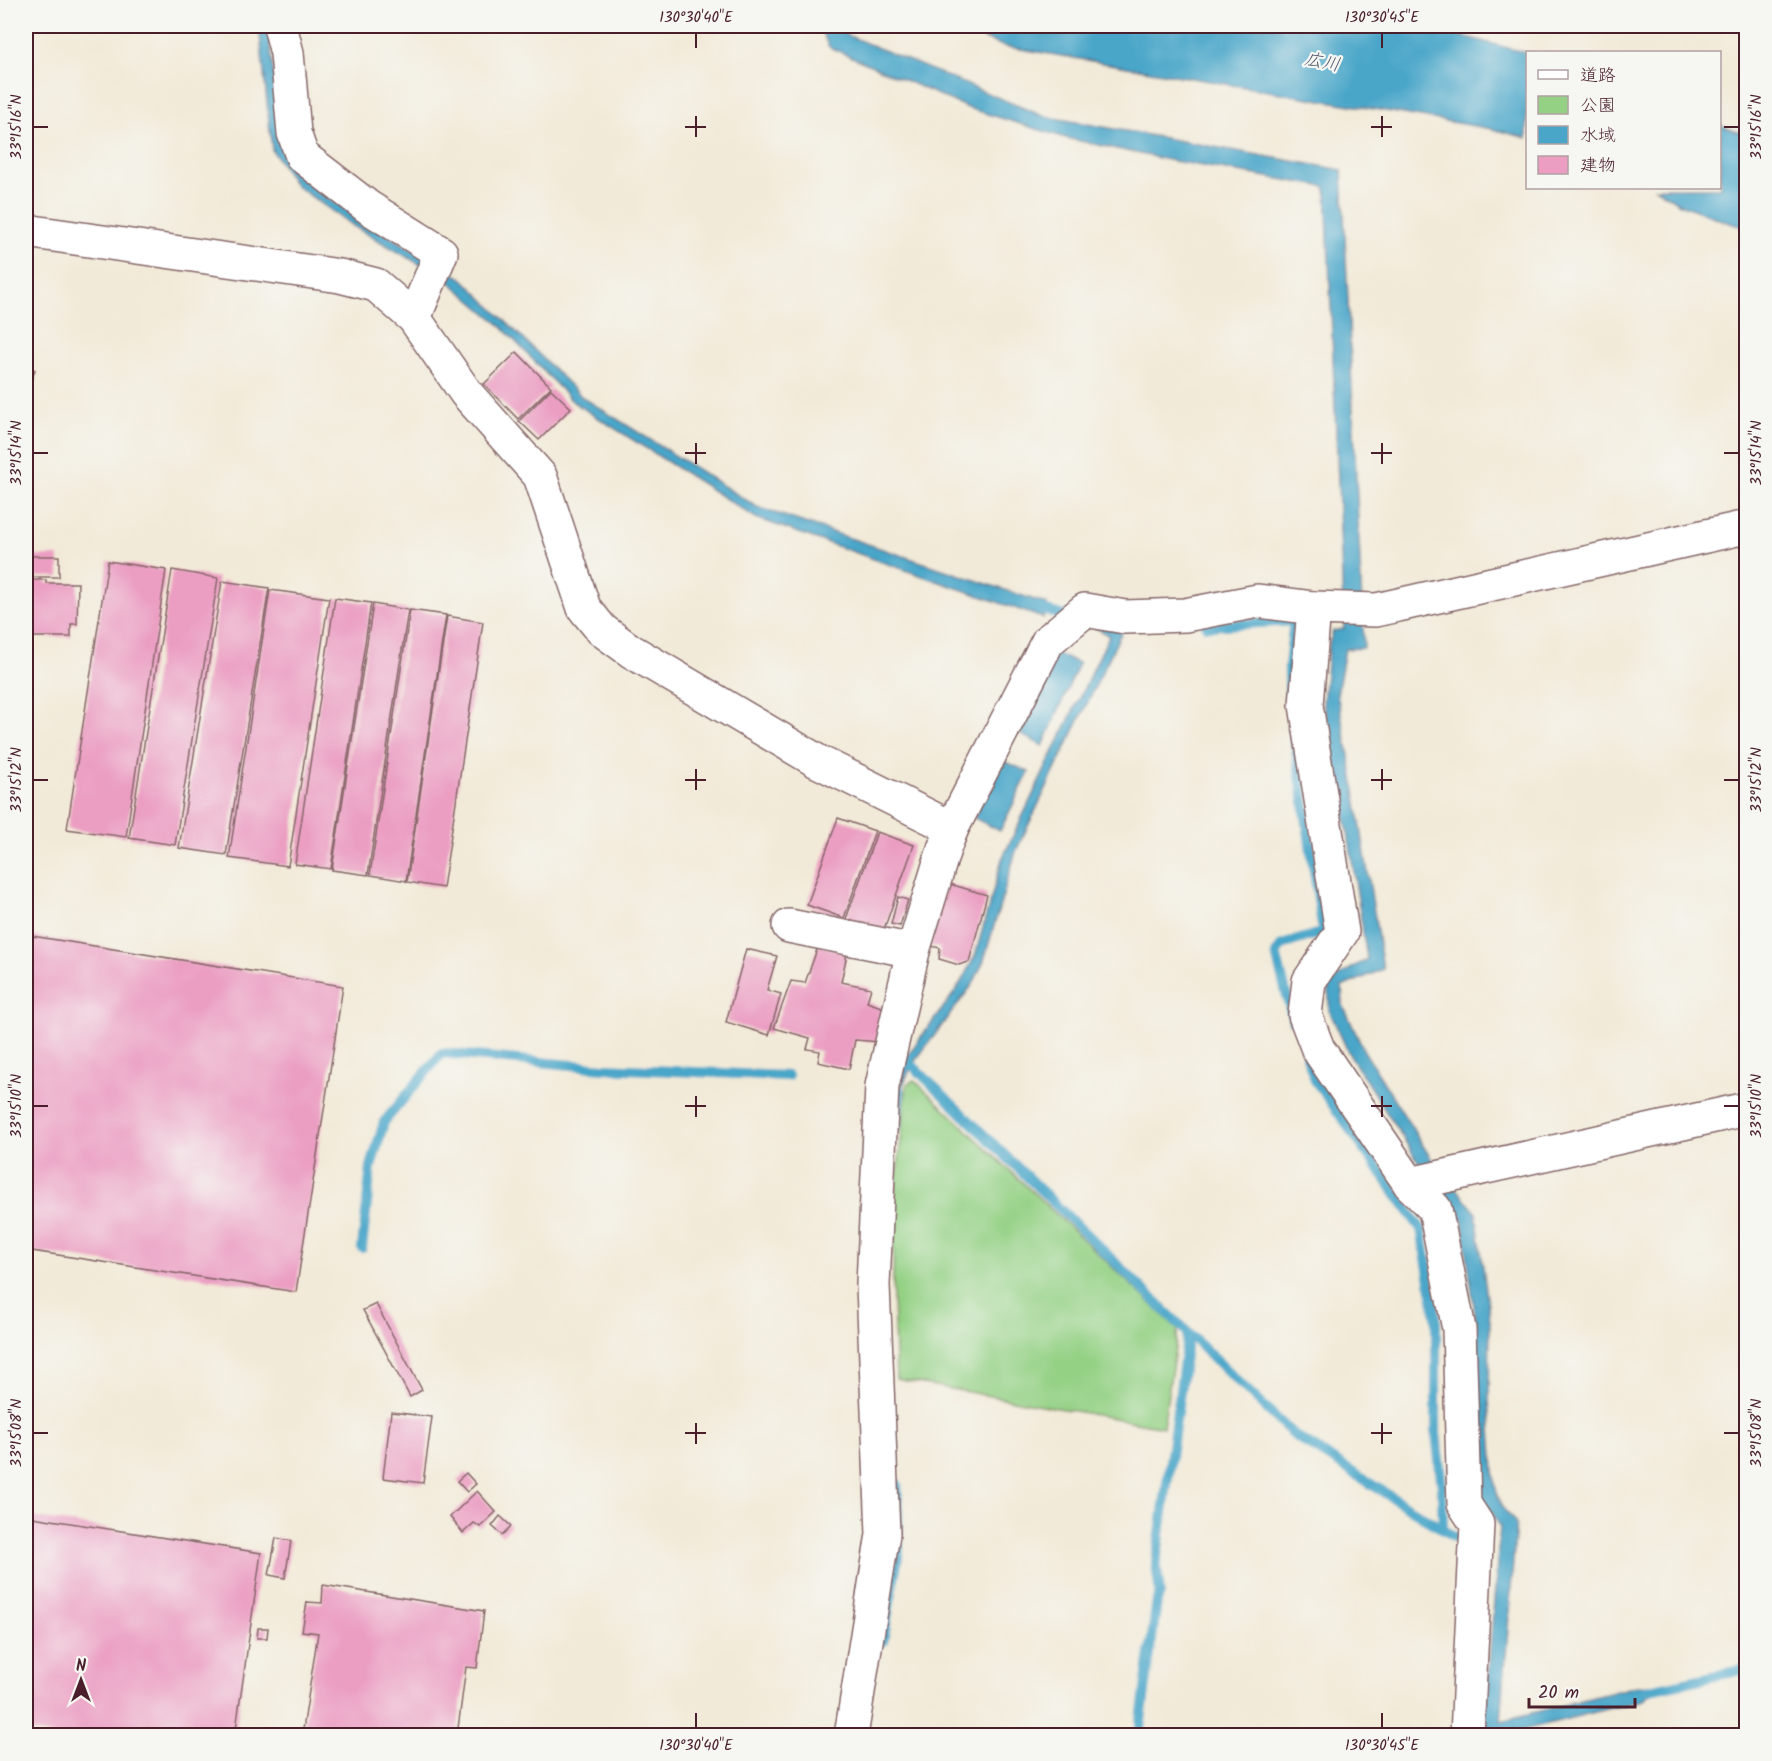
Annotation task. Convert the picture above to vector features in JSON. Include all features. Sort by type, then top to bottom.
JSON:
[{"type":"street","points":[[280,26],[287,53],[294,133],[302,156],[368,207],[441,253],[414,318]]},
{"type":"street","points":[[26,231],[340,276],[375,285],[414,318],[466,393],[540,476],[584,608],[602,630],[631,651],[817,761],[952,828]]},
{"type":"street","points":[[851,1736],[883,1534],[873,1285],[882,1086],[913,951],[944,849],[952,828],[1048,641],[1085,610],[1125,617],[1185,615],[1258,601],[1325,608],[1376,610],[1746,527]]},
{"type":"street","points":[[1325,608],[1306,705],[1342,932],[1309,981],[1305,1015],[1318,1049],[1436,1209],[1459,1329],[1464,1504],[1477,1524],[1467,1736]]},
{"type":"street","points":[[789,926],[913,951]]},
{"type":"street","points":[[1416,1182],[1746,1109]]},
{"type":"green space","points":[[914,1080],[1178,1329],[1163,1427],[896,1379],[893,1297],[894,1203],[907,1084]]},
{"type":"water","points":[[259,26],[268,26],[282,149],[290,165],[316,189],[365,222],[462,278],[582,397],[757,507],[1047,604],[1043,618],[756,518],[573,402],[498,323],[447,280],[355,227],[295,185],[272,150]]},
{"type":"water","points":[[819,26],[838,26],[842,33],[1043,116],[1342,170],[1364,648],[1345,649],[1337,694],[1352,771],[1383,969],[1342,987],[1343,1005],[1364,1051],[1432,1160],[1476,1212],[1490,1321],[1489,1400],[1495,1485],[1501,1506],[1516,1523],[1501,1721],[1636,1686],[1652,1687],[1654,1692],[1644,1700],[1503,1735],[1498,1735],[1484,1726],[1500,1526],[1478,1490],[1476,1322],[1462,1218],[1421,1166],[1350,1056],[1329,1010],[1329,986],[1340,975],[1367,959],[1348,833],[1323,703],[1329,644],[1333,631],[1344,629],[1326,187],[1168,160],[1066,138],[968,108],[829,47]]},
{"type":"water","name":"広川","points":[[951,26],[1404,26],[1463,36],[1526,53],[1526,138],[1492,129],[1003,46]]},
{"type":"water","points":[[1721,125],[1746,135],[1746,228],[1678,203],[1657,189],[1721,189]]},
{"type":"water","points":[[1092,625],[1122,631],[1016,851],[984,960],[973,984],[912,1065],[900,1091],[904,1060],[957,989],[975,956],[1002,859],[1109,636]]},
{"type":"water","points":[[1054,653],[1079,663],[1043,746],[1016,732]]},
{"type":"water","points":[[1002,760],[1029,772],[1000,831],[974,818]]},
{"type":"building","points":[[517,352],[551,387],[518,419],[484,384]]},
{"type":"building","points":[[26,366],[35,370],[26,395]]},
{"type":"building","points":[[551,389],[571,408],[539,440],[519,421]]},
{"type":"building","points":[[26,556],[59,556],[59,577],[26,577]]},
{"type":"building","points":[[108,561],[166,570],[126,837],[67,829]]},
{"type":"building","points":[[172,570],[218,578],[175,845],[129,838]]},
{"type":"building","points":[[26,580],[46,580],[46,583],[78,583],[77,624],[71,624],[71,637],[26,637]]},
{"type":"building","points":[[222,581],[269,588],[226,855],[179,848]]},
{"type":"building","points":[[270,590],[329,598],[288,866],[229,858]]},
{"type":"building","points":[[335,598],[371,603],[331,869],[295,864]]},
{"type":"building","points":[[373,604],[408,610],[368,875],[332,870]]},
{"type":"building","points":[[410,610],[446,615],[406,881],[370,875]]},
{"type":"building","points":[[447,616],[483,622],[443,888],[407,882]]},
{"type":"building","points":[[838,818],[875,831],[844,918],[807,905]]},
{"type":"building","points":[[877,832],[914,845],[883,932],[846,919]]},
{"type":"building","points":[[943,882],[987,895],[969,962],[959,965],[939,959],[940,948],[931,946]]},
{"type":"building","points":[[898,897],[908,900],[900,926],[891,924]]},
{"type":"building","points":[[26,935],[343,986],[296,1292],[26,1250]]},
{"type":"building","points":[[819,944],[847,954],[841,982],[871,988],[867,1002],[887,1009],[880,1042],[855,1040],[849,1069],[818,1062],[820,1051],[807,1049],[810,1038],[774,1028],[791,981],[805,983]]},
{"type":"building","points":[[746,949],[777,956],[767,990],[781,994],[769,1035],[726,1022]]},
{"type":"building","points":[[376,1304],[422,1390],[410,1397],[363,1310]]},
{"type":"building","points":[[391,1412],[432,1417],[423,1483],[383,1478]]},
{"type":"building","points":[[466,1473],[476,1484],[467,1492],[457,1481]]},
{"type":"building","points":[[477,1491],[496,1512],[480,1527],[474,1523],[463,1533],[450,1517]]},
{"type":"building","points":[[26,1516],[261,1553],[235,1736],[55,1736],[26,1731]]},
{"type":"building","points":[[500,1516],[511,1526],[502,1535],[492,1526]]},
{"type":"building","points":[[276,1538],[291,1541],[285,1578],[269,1575]]},
{"type":"building","points":[[323,1585],[484,1611],[477,1668],[466,1667],[457,1736],[302,1736],[318,1633],[302,1631],[307,1602],[322,1603]]},
{"type":"building","points":[[258,1628],[268,1628],[267,1638],[257,1638]]},
{"type":"waterway","points":[[1032,607],[1069,617]]},
{"type":"waterway","points":[[1206,626],[1294,621],[1289,667],[1290,707],[1323,932],[1282,945],[1276,954],[1293,1020]]},
{"type":"waterway","points":[[362,1248],[371,1167],[384,1122],[442,1053],[604,1068],[788,1076]]},
{"type":"waterway","points":[[1307,1057],[1315,1080],[1421,1229],[1436,1316],[1436,1433],[1442,1488],[1443,1530]]},
{"type":"waterway","points":[[912,1065],[1295,1436],[1455,1537]]},
{"type":"waterway","points":[[896,1127],[900,1091]]},
{"type":"waterway","points":[[1139,1736],[1157,1600],[1160,1593],[1156,1563],[1188,1333]]},
{"type":"waterway","points":[[883,1641],[899,1550],[897,1484]]},
{"type":"waterway","points":[[1641,1692],[1746,1669]]}]
